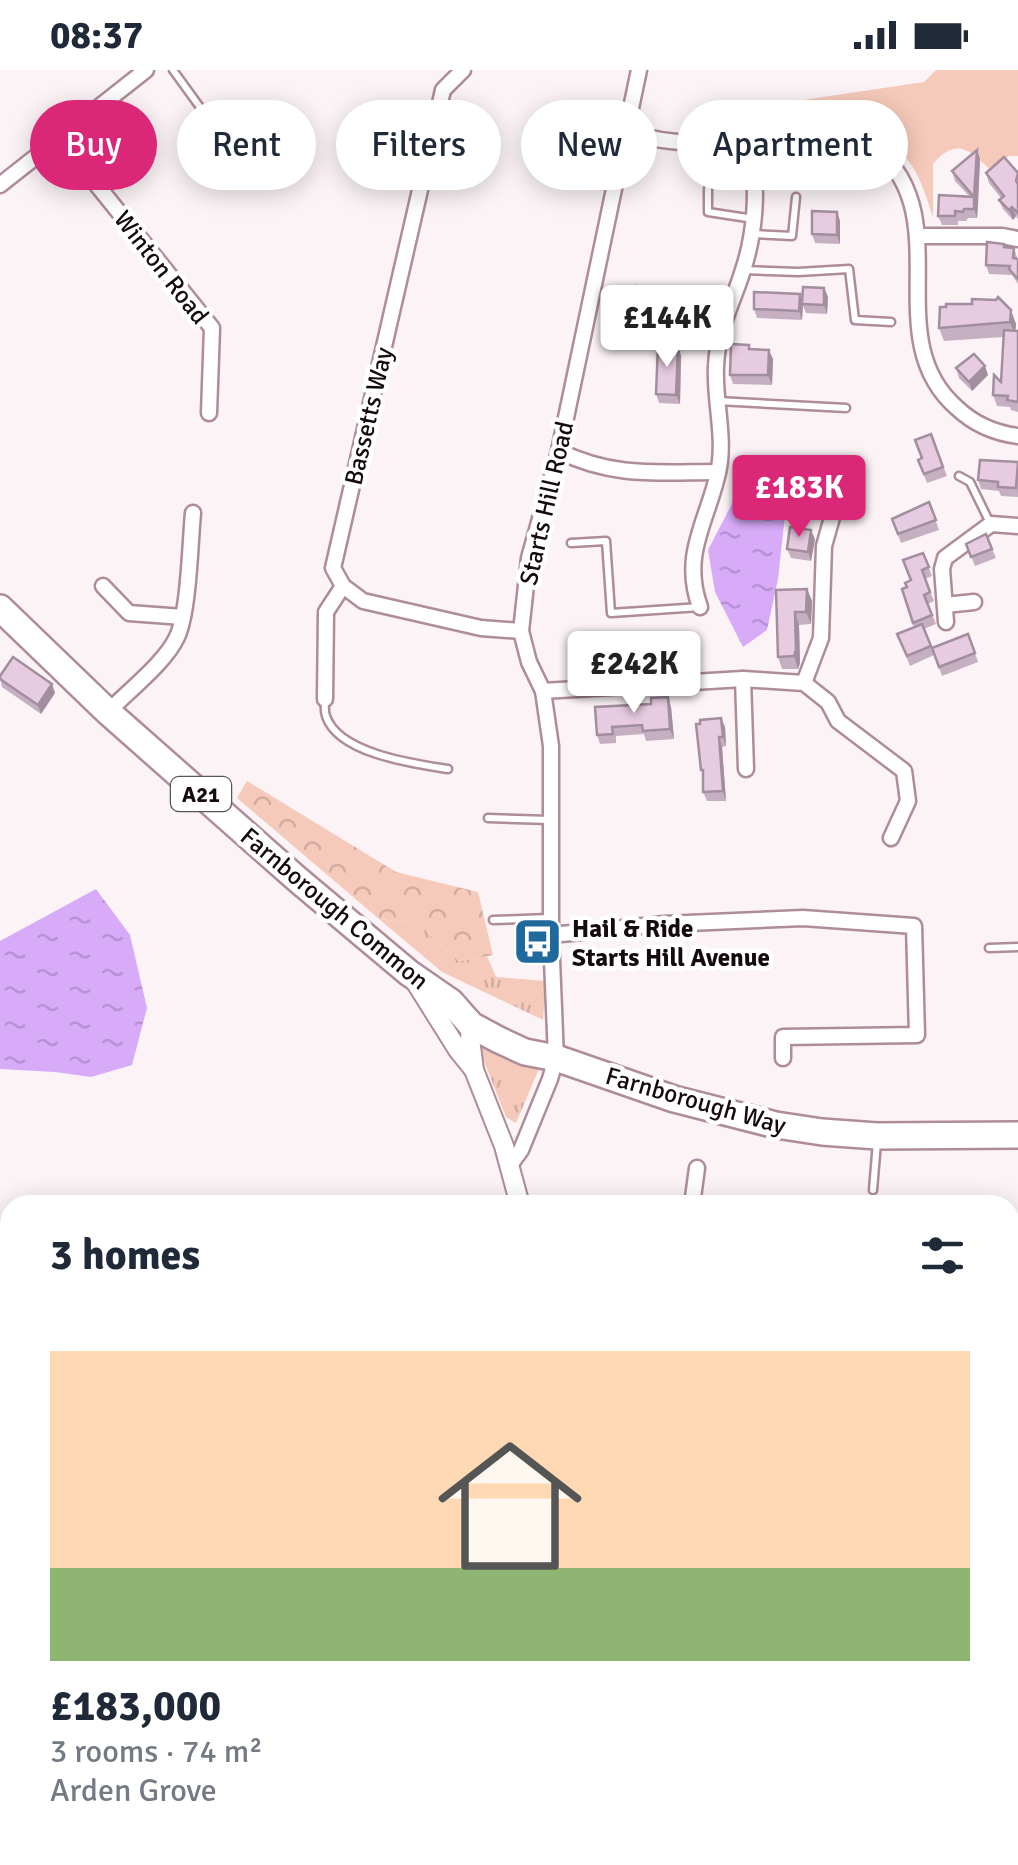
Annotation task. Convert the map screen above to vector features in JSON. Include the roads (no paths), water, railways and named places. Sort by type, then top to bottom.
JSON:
[{"type":"highway","name":"Farnborough Common","points":[[0,608],[108,712],[409,973],[525,1052],[556,1058]]},
{"type":"highway","name":"Farnborough Way","points":[[556,1058],[742,1118],[822,1132],[877,1136],[1018,1135]]},
{"type":"main road","points":[[409,973],[474,1070]]},
{"type":"main road","points":[[462,1011],[474,1070],[518,1195]]},
{"type":"street","points":[[108,100],[146,70]]},
{"type":"street","name":"Bassetts Way","points":[[343,586],[333,568],[443,90],[463,70]]},
{"type":"street","name":"Starts Hill Road","points":[[634,100],[639,70]]},
{"type":"street","points":[[0,185],[30,162]]},
{"type":"street","name":"Winton Road","points":[[102,190],[212,328],[210,414]]},
{"type":"street","name":"Starts Hill Road","points":[[556,1058],[551,934],[551,746],[543,691],[529,662],[521,631],[529,558],[559,451],[615,190]]},
{"type":"street","points":[[700,607],[694,590],[694,552],[718,472],[716,368],[720,332],[743,270],[753,227],[751,190]]},
{"type":"street","points":[[907,190],[912,200],[917,236],[920,349],[946,399],[990,430],[1018,436]]},
{"type":"street","points":[[917,236],[1002,236],[1018,240]]},
{"type":"street","points":[[559,451],[582,463],[616,472],[718,472]]},
{"type":"street","points":[[804,683],[821,638],[824,546],[835,507]]},
{"type":"street","points":[[108,712],[177,639],[183,617],[193,512]]},
{"type":"street","points":[[946,622],[942,569],[945,558],[991,524],[1018,526]]},
{"type":"street","points":[[103,586],[129,613],[183,617]]},
{"type":"street","points":[[325,699],[326,612],[343,586],[363,600],[481,628],[521,631]]},
{"type":"street","points":[[945,605],[974,602]]},
{"type":"street","points":[[743,680],[746,770]]},
{"type":"street","points":[[543,691],[743,680],[804,683],[828,702],[838,721],[904,771],[908,802],[891,838]]},
{"type":"street","points":[[551,934],[803,918],[914,926],[917,1035],[783,1038],[782,1058]]},
{"type":"street","points":[[510,1165],[521,1150],[556,1058]]},
{"type":"street","points":[[693,1195],[697,1168]]},
{"type":"lane","points":[[174,70],[195,100]]},
{"type":"lane","points":[[708,190],[708,212],[792,236],[796,197]]},
{"type":"lane","points":[[743,270],[849,269],[855,320],[890,322]]},
{"type":"lane","points":[[700,298],[731,300]]},
{"type":"lane","points":[[717,400],[846,408]]},
{"type":"lane","points":[[959,476],[970,482],[991,524]]},
{"type":"lane","points":[[570,543],[606,541],[611,613],[700,607]]},
{"type":"lane","points":[[325,699],[326,716],[335,731],[356,746],[405,762],[448,770]]},
{"type":"lane","points":[[488,818],[551,820]]},
{"type":"lane","points":[[493,920],[551,918]]},
{"type":"lane","points":[[989,948],[1018,947]]},
{"type":"lane","points":[[873,1190],[877,1136]]},
{"type":"water","points":[[762,482],[779,486],[785,515],[778,579],[767,630],[743,647],[715,592],[708,550],[736,496]]},
{"type":"water","points":[[96,889],[130,935],[147,1008],[132,1065],[91,1077],[0,1069],[0,941]]},
{"type":"place","name":"Hail & Ride Starts Hill Avenue","points":[[537,942]]}]
